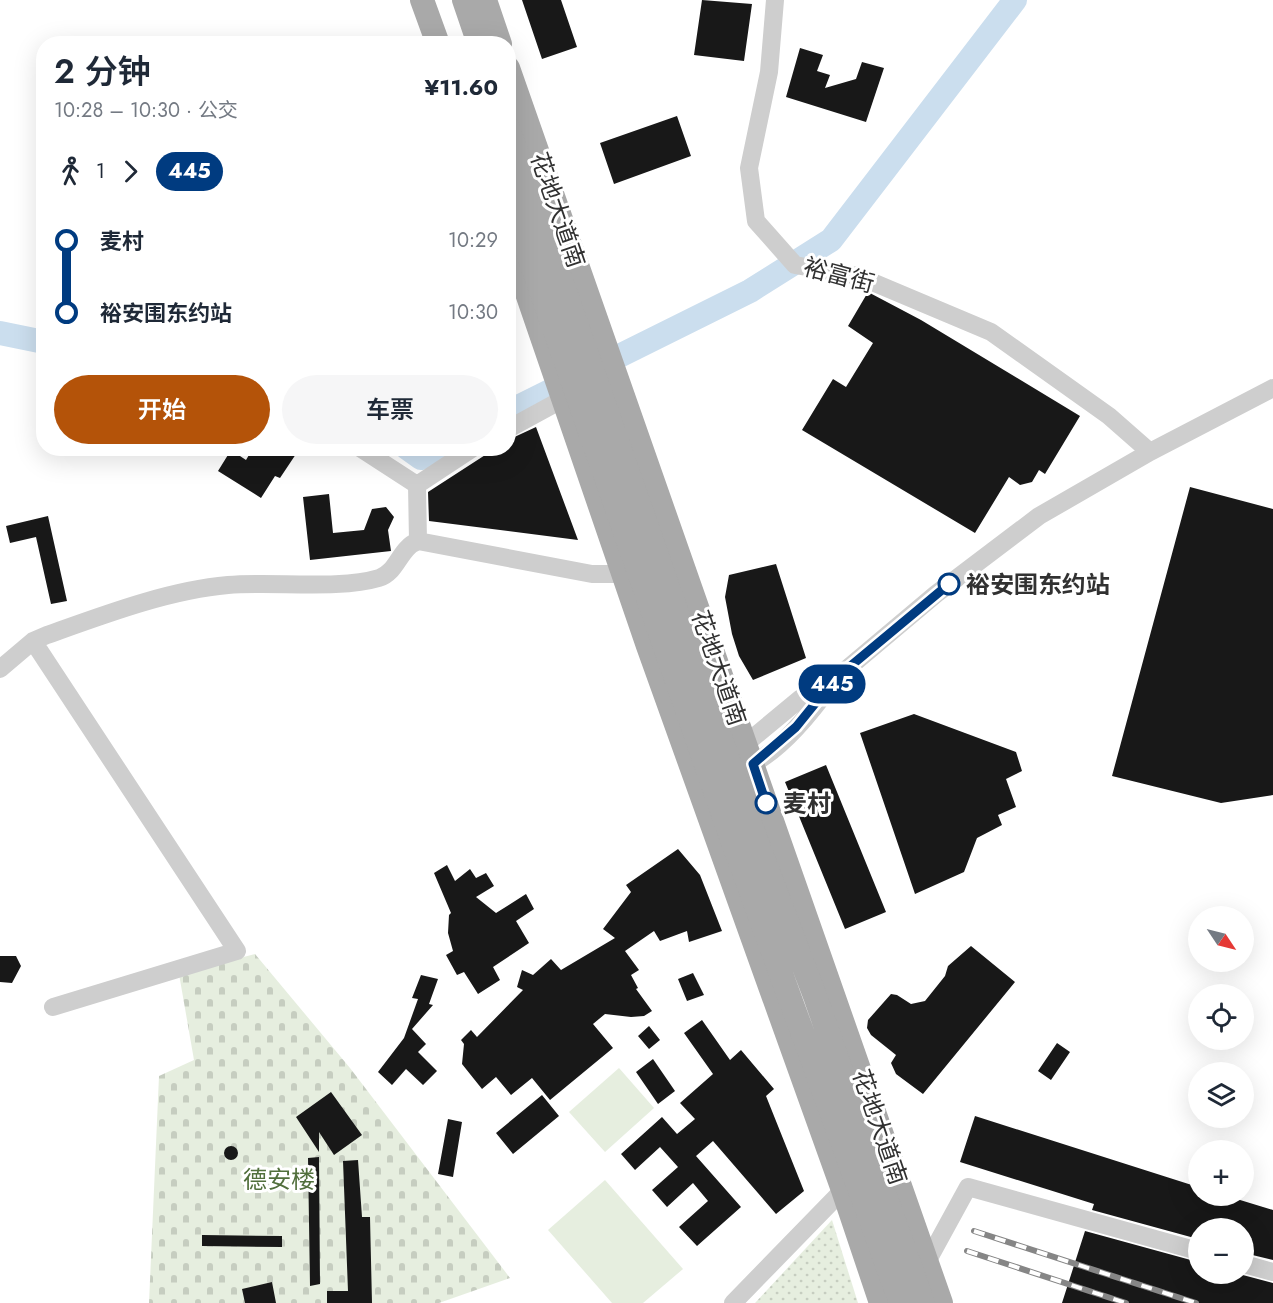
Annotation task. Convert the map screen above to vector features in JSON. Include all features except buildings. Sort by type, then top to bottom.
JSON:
[{"type":"main road","points":[[422,0],[435,36]]},
{"type":"main road","points":[[440,0],[452,36]]},
{"type":"main road","points":[[464,0],[476,36]]},
{"type":"main road","points":[[485,0],[497,36]]},
{"type":"main road","name":"花地大道南","points":[[516,91],[941,1303]]},
{"type":"main road","name":"花地大道南","points":[[516,151],[754,837],[819,1007],[923,1303]]},
{"type":"main road","name":"花地大道南","points":[[516,219],[734,845],[901,1303]]},
{"type":"main road","points":[[516,260],[696,784],[843,1190],[881,1303]]},
{"type":"main road","points":[[880,1248],[894,1303]]},
{"type":"street","name":"裕富街","points":[[775,0],[769,72],[749,168],[756,220],[795,265],[858,276],[991,332],[1109,416],[1150,452]]},
{"type":"street","points":[[696,784],[796,727],[835,679],[883,637],[1010,536],[1066,499],[1273,388]]},
{"type":"street","points":[[516,425],[565,398]]},
{"type":"street","points":[[372,456],[417,485]]},
{"type":"street","points":[[417,485],[461,456]]},
{"type":"street","points":[[417,485],[418,542]]},
{"type":"street","points":[[0,669],[33,641],[64,629],[207,587],[343,582],[381,577],[392,570],[406,548],[418,542],[575,572],[604,575],[623,573],[679,553]]},
{"type":"street","points":[[33,641],[237,951],[53,1007]]},
{"type":"street","points":[[927,1262],[968,1187],[1188,1248]]},
{"type":"street","points":[[733,1303],[843,1190]]},
{"type":"street","points":[[1254,1267],[1273,1272]]},
{"type":"green space","name":"德安楼","points":[[255,954],[350,1068],[510,1278],[439,1303],[149,1303],[159,1076],[194,1060],[179,974]]},
{"type":"green space","points":[[619,1068],[654,1108],[605,1152],[569,1112]]},
{"type":"green space","points":[[605,1180],[683,1269],[643,1303],[612,1303],[548,1230]]},
{"type":"green space","points":[[832,1220],[858,1303],[755,1303]]},
{"type":"waterway","points":[[593,369],[750,291],[831,240],[1015,0]]},
{"type":"waterway","points":[[0,333],[36,340]]},
{"type":"waterway","points":[[516,408],[550,391]]},
{"type":"waterway","points":[[418,456],[421,458],[426,456]]},
{"type":"railway","points":[[974,1231],[1196,1303]]},
{"type":"railway","points":[[967,1251],[1126,1303]]},
{"type":"bus line","name":"445","points":[[766,803],[753,764],[808,715],[835,679],[949,584]]},
{"type":"place","name":"裕安围东约站","points":[[949,584]]},
{"type":"place","name":"麦村","points":[[766,803]]}]
